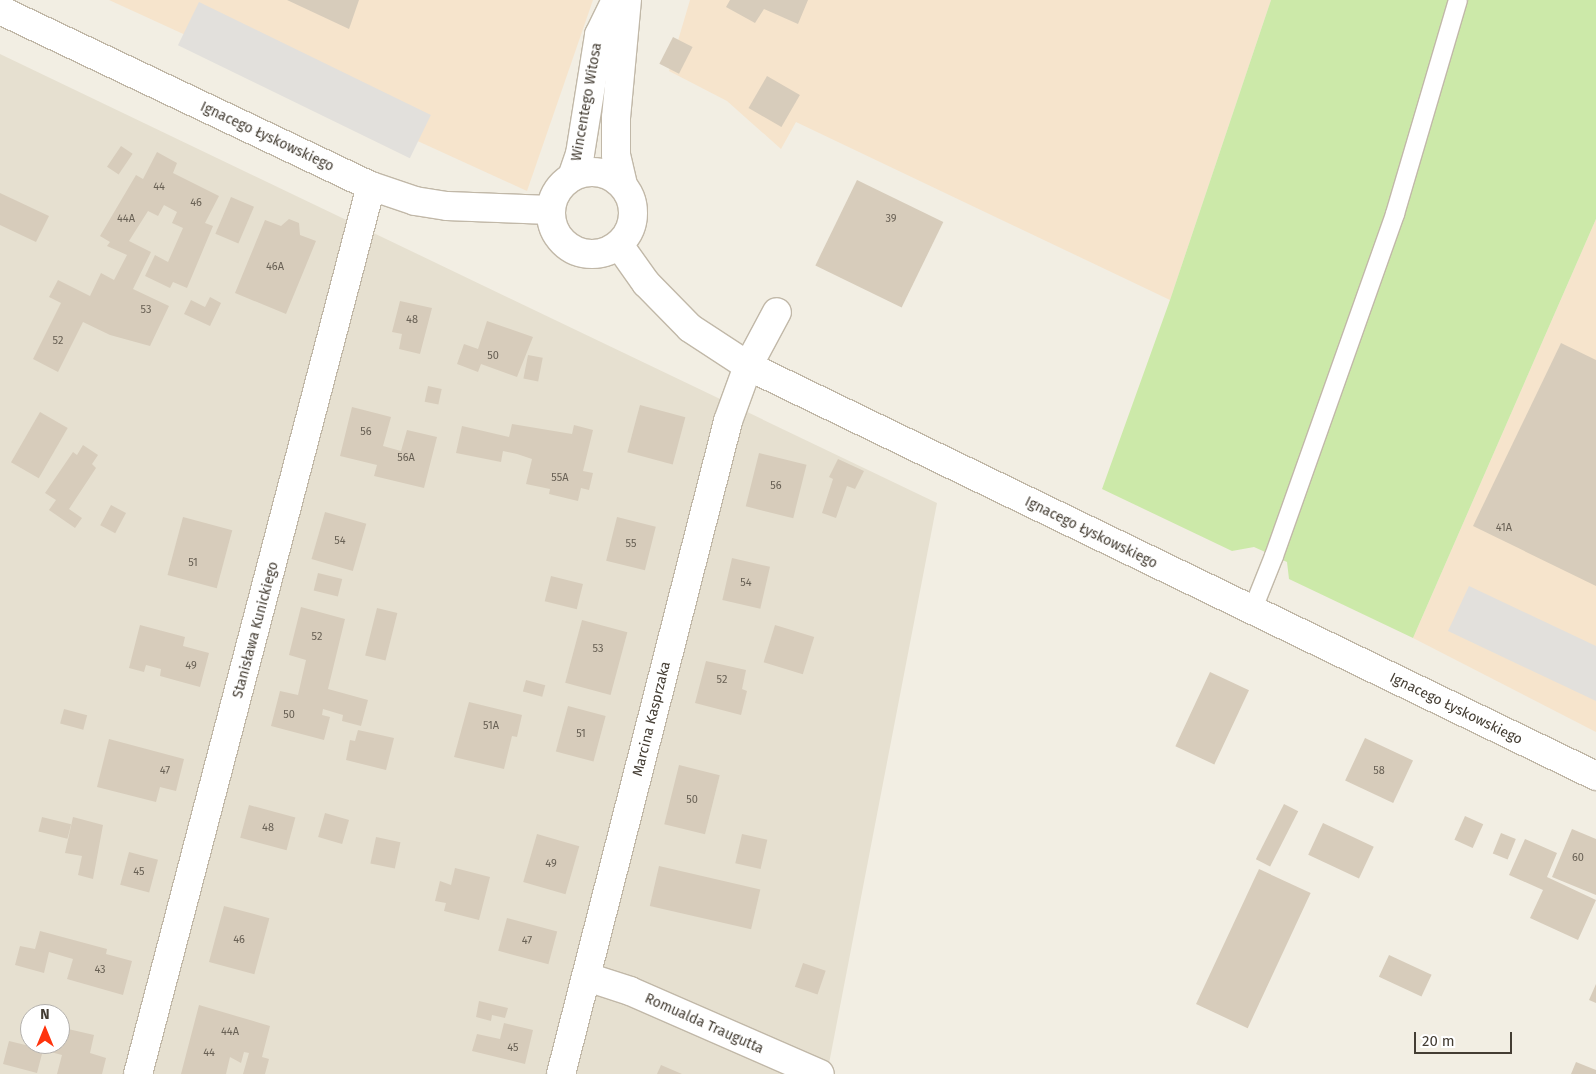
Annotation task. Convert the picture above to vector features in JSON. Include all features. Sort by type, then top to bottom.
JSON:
[{"type":"street","name":"Wincentego Witosa","points":[[572,177],[580,154],[600,35],[616,0]]},
{"type":"street","name":"Wincentego Witosa","points":[[623,185],[616,155],[616,118],[627,0]]},
{"type":"street","name":"Ignacego Łyskowskiego","points":[[0,10],[372,186],[415,201],[447,206],[550,210]]},
{"type":"street","points":[[600,172],[623,185],[630,196],[632,222],[619,245],[595,255],[569,248],[552,226],[550,210],[561,185],[572,177],[600,172]]},
{"type":"street","name":"Stanisława Kunickiego","points":[[138,1074],[372,186]]},
{"type":"street","name":"Ignacego Łyskowskiego","points":[[619,245],[646,283],[690,328],[748,366],[1596,776]]},
{"type":"street","name":"Marcina Kasprzaka","points":[[562,1074],[728,421],[748,366],[776,312]]},
{"type":"street","name":"Romualda Traugutta","points":[[587,977],[630,991],[820,1074]]},
{"type":"lane","points":[[1252,611],[1274,556],[1395,214],[1458,0]]},
{"type":"shaded area","points":[[109,0],[593,0],[527,191]]},
{"type":"shaded area","points":[[690,0],[1271,0],[1170,300],[796,122],[781,149],[727,101],[669,71]]},
{"type":"shaded area","points":[[199,2],[431,115],[410,158],[178,45]]},
{"type":"shaded area","points":[[0,54],[937,503],[827,1074],[0,1074]]},
{"type":"shaded area","points":[[1596,219],[1596,732],[1413,638]]},
{"type":"shaded area","points":[[1469,586],[1596,646],[1596,701],[1448,631]]},
{"type":"green space","points":[[1271,0],[1596,0],[1596,219],[1413,638],[1289,579],[1287,562],[1254,547],[1232,551],[1102,489],[1170,300]]},
{"type":"building","points":[[287,0],[359,0],[349,29]]},
{"type":"building","points":[[730,0],[808,0],[798,24],[764,9],[755,23],[726,7]]},
{"type":"building","points":[[673,37],[693,47],[679,74],[659,64]]},
{"type":"building","points":[[767,76],[800,95],[781,127],[748,108]]},
{"type":"building","points":[[121,146],[133,154],[119,175],[107,167]]},
{"type":"building","points":[[157,152],[177,163],[173,173],[219,196],[205,223],[213,226],[187,288],[173,282],[170,288],[145,276],[155,255],[168,262],[183,228],[172,223],[177,212],[164,205],[158,216],[148,211],[129,241],[151,252],[133,289],[169,306],[150,346],[110,335],[83,322],[58,372],[33,359],[61,303],[49,297],[58,280],[90,296],[101,273],[114,280],[127,255],[107,246],[110,242],[100,236],[136,175],[143,179]]},
{"type":"building","points":[[857,180],[943,222],[902,307],[815,265]]},
{"type":"building","points":[[0,193],[49,216],[36,242],[0,225]]},
{"type":"building","points":[[231,197],[254,207],[238,244],[215,234]]},
{"type":"building","points":[[289,219],[299,223],[300,235],[316,241],[286,314],[235,293],[265,220],[281,226]]},
{"type":"building","points":[[210,297],[221,303],[210,326],[184,314],[191,300],[205,307]]},
{"type":"building","points":[[400,301],[432,308],[420,354],[399,349],[402,334],[392,332]]},
{"type":"building","points":[[487,321],[533,337],[517,377],[481,364],[478,372],[457,364],[464,344],[478,349]]},
{"type":"building","points":[[1561,343],[1596,360],[1596,586],[1473,526]]},
{"type":"building","points":[[528,355],[543,358],[538,381],[523,379]]},
{"type":"building","points":[[428,386],[442,389],[438,405],[425,402]]},
{"type":"building","points":[[640,405],[685,417],[673,464],[627,452]]},
{"type":"building","points":[[352,407],[391,417],[383,446],[401,451],[407,430],[437,437],[424,488],[374,476],[377,465],[340,456]]},
{"type":"building","points":[[40,412],[68,428],[39,478],[11,462]]},
{"type":"building","points":[[512,424],[572,434],[574,425],[593,430],[583,471],[593,473],[589,490],[581,488],[578,501],[549,494],[550,489],[526,484],[532,459],[503,451],[501,462],[456,453],[462,426],[509,437]]},
{"type":"building","points":[[83,445],[98,455],[92,464],[96,468],[69,509],[82,518],[75,528],[49,510],[56,500],[45,493],[73,452],[77,455]]},
{"type":"building","points":[[759,453],[807,465],[793,518],[746,506]]},
{"type":"building","points":[[838,459],[864,471],[855,489],[847,486],[836,518],[822,513],[833,479],[829,477]]},
{"type":"building","points":[[111,505],[126,513],[115,533],[100,525]]},
{"type":"building","points":[[325,512],[366,524],[353,571],[311,559]]},
{"type":"building","points":[[183,517],[232,530],[217,588],[167,575]]},
{"type":"building","points":[[617,517],[656,527],[645,570],[606,561]]},
{"type":"building","points":[[732,558],[770,567],[760,609],[722,600]]},
{"type":"building","points":[[318,573],[342,579],[338,597],[314,590]]},
{"type":"building","points":[[551,576],[583,584],[577,609],[545,601]]},
{"type":"building","points":[[301,607],[345,619],[328,689],[368,700],[361,726],[342,721],[343,715],[323,709],[322,715],[330,717],[324,740],[271,726],[280,691],[298,695],[306,660],[289,655]]},
{"type":"building","points":[[377,608],[397,613],[386,661],[365,656]]},
{"type":"building","points":[[582,620],[627,632],[611,695],[565,683]]},
{"type":"building","points":[[140,625],[185,637],[183,646],[209,653],[200,687],[160,676],[161,669],[146,665],[144,672],[129,668]]},
{"type":"building","points":[[775,625],[814,637],[803,674],[764,662]]},
{"type":"building","points":[[706,661],[746,670],[742,689],[747,691],[741,715],[695,703]]},
{"type":"building","points":[[1210,672],[1249,690],[1214,764],[1175,746]]},
{"type":"building","points":[[526,680],[545,685],[542,697],[523,692]]},
{"type":"building","points":[[469,702],[522,715],[517,737],[512,736],[504,769],[454,757]]},
{"type":"building","points":[[568,706],[606,716],[594,761],[556,751]]},
{"type":"building","points":[[64,709],[87,715],[83,730],[60,723]]},
{"type":"building","points":[[358,730],[394,738],[386,770],[346,760],[350,740],[355,741]]},
{"type":"building","points":[[1365,738],[1413,760],[1393,803],[1345,781]]},
{"type":"building","points":[[109,739],[184,759],[176,791],[160,787],[156,802],[97,787]]},
{"type":"building","points":[[679,765],[720,775],[705,834],[664,824]]},
{"type":"building","points":[[1284,804],[1298,811],[1270,867],[1256,859]]},
{"type":"building","points":[[249,805],[295,817],[287,850],[240,838]]},
{"type":"building","points":[[325,813],[349,820],[342,844],[318,837]]},
{"type":"building","points":[[1465,816],[1483,824],[1473,848],[1454,840]]},
{"type":"building","points":[[42,817],[71,824],[67,839],[38,832]]},
{"type":"building","points":[[73,817],[103,825],[93,879],[78,875],[82,856],[65,853]]},
{"type":"building","points":[[1323,823],[1374,847],[1359,878],[1308,855]]},
{"type":"building","points":[[1572,829],[1596,839],[1596,895],[1552,877]]},
{"type":"building","points":[[1501,833],[1516,839],[1508,859],[1493,853]]},
{"type":"building","points":[[537,834],[579,846],[566,894],[523,882]]},
{"type":"building","points":[[742,834],[767,840],[761,869],[735,863]]},
{"type":"building","points":[[376,837],[400,842],[395,869],[370,863]]},
{"type":"building","points":[[1525,839],[1557,853],[1547,877],[1596,900],[1578,940],[1530,918],[1543,890],[1509,875]]},
{"type":"building","points":[[129,852],[158,860],[149,893],[120,885]]},
{"type":"building","points":[[659,866],[760,889],[751,929],[650,906]]},
{"type":"building","points":[[455,868],[490,877],[479,920],[444,911],[446,903],[435,901],[440,881],[451,885]]},
{"type":"building","points":[[1259,869],[1311,893],[1248,1028],[1196,1004]]},
{"type":"building","points":[[224,906],[269,918],[254,974],[209,962]]},
{"type":"building","points":[[507,918],[557,931],[548,964],[498,951]]},
{"type":"building","points":[[40,931],[107,949],[106,954],[132,961],[123,995],[67,979],[73,959],[49,952],[44,973],[15,965],[20,946],[35,949]]},
{"type":"building","points":[[1389,955],[1432,975],[1421,997],[1379,977]]},
{"type":"building","points":[[803,963],[826,971],[818,994],[795,987]]},
{"type":"building","points":[[1596,984],[1596,1003],[1589,1000]]},
{"type":"building","points":[[479,1001],[508,1008],[505,1018],[492,1015],[491,1021],[476,1017]]},
{"type":"building","points":[[199,1005],[270,1026],[262,1057],[269,1059],[265,1074],[243,1074],[249,1053],[244,1052],[241,1063],[230,1057],[226,1074],[181,1074]]},
{"type":"building","points":[[504,1023],[533,1030],[525,1064],[472,1051],[477,1034],[500,1039]]},
{"type":"building","points":[[70,1029],[94,1035],[90,1053],[106,1058],[102,1074],[57,1074],[62,1055],[58,1054],[70,1054]]},
{"type":"building","points":[[9,1041],[20,1044],[20,1054],[42,1054],[37,1073],[3,1064]]},
{"type":"building","points":[[1576,1062],[1596,1070],[1596,1074],[1571,1074]]},
{"type":"building","points":[[661,1065],[682,1074],[657,1074]]}]
